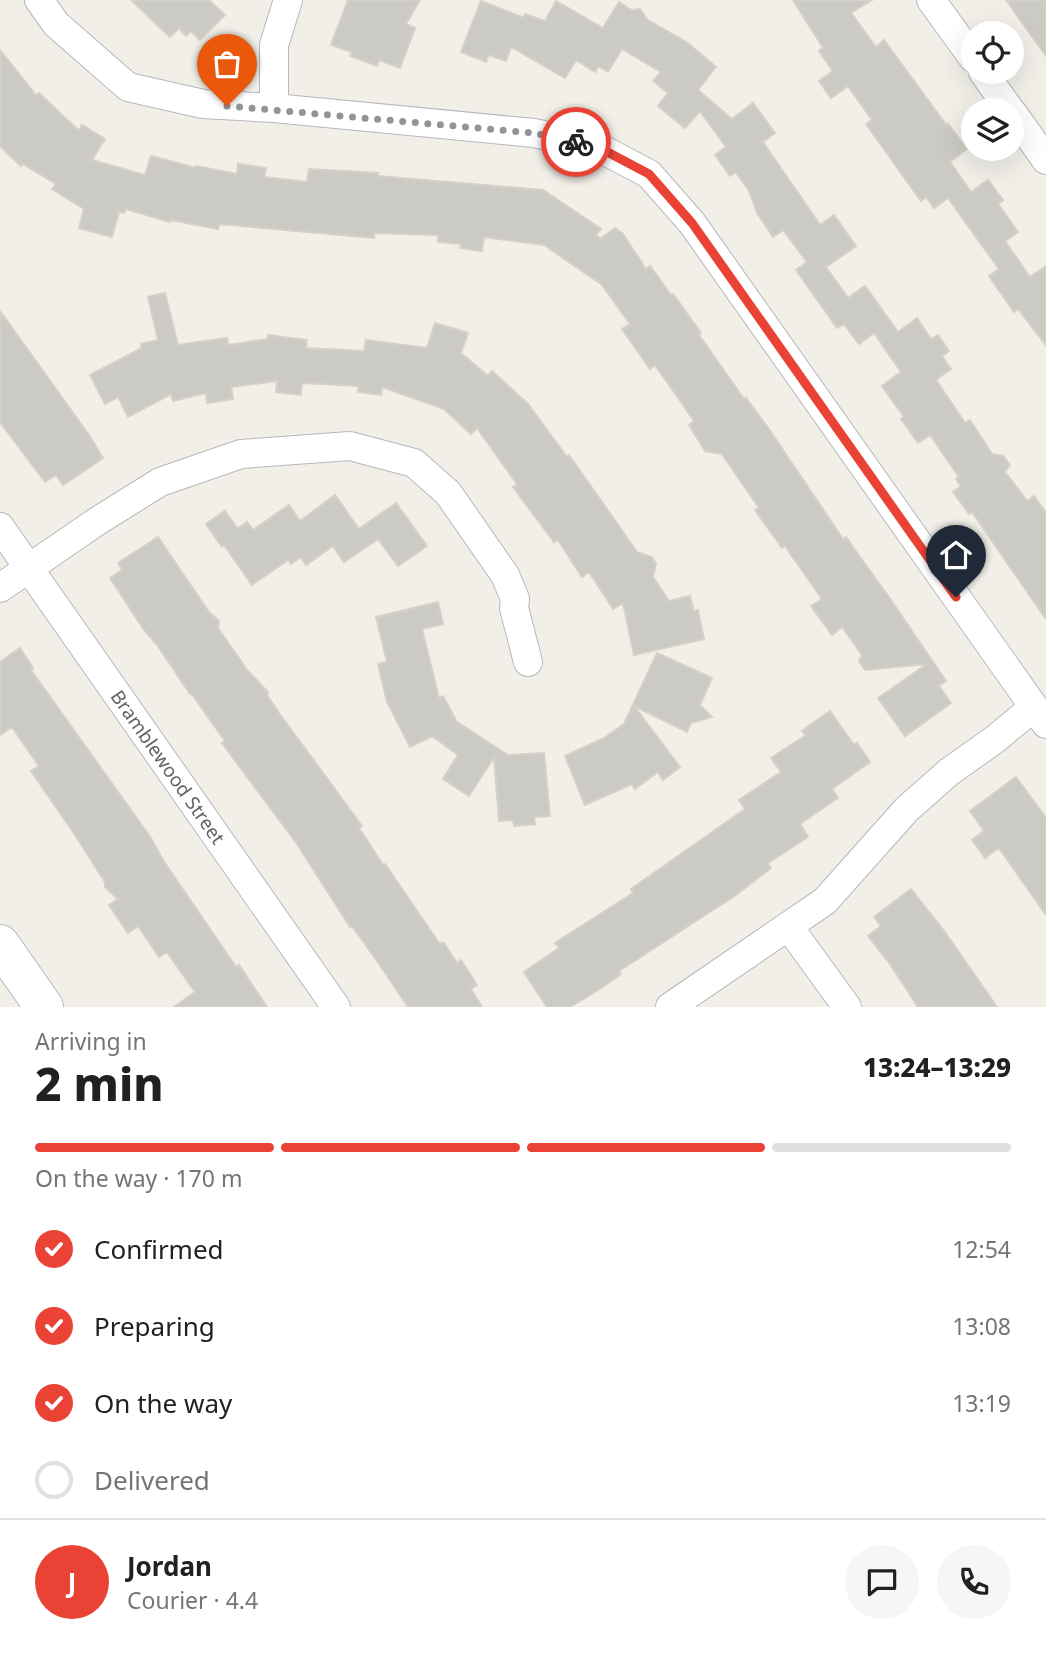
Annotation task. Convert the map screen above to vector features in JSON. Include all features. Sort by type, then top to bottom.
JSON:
[{"type":"main road","points":[[0,944],[44,1007]]},
{"type":"street","points":[[39,0],[56,24],[128,87],[203,104],[274,108],[534,133],[596,146],[649,174],[692,223],[1040,716],[994,740],[949,772],[907,808],[825,901],[670,1007]]},
{"type":"street","points":[[274,108],[274,45],[288,0]]},
{"type":"street","points":[[931,0],[961,41]]},
{"type":"street","points":[[1024,129],[1046,160]]},
{"type":"street","points":[[0,588],[160,482],[241,454],[350,446],[414,463],[448,493],[505,575],[515,599],[514,608],[528,662]]},
{"type":"street","name":"Bramblewood Street","points":[[0,527],[336,1007]]},
{"type":"street","points":[[789,927],[847,1007]]},
{"type":"building","points":[[131,0],[209,0],[225,15],[200,40],[191,31],[186,36],[179,28],[170,37]]},
{"type":"building","points":[[348,0],[420,0],[406,24],[415,28],[400,68],[379,60],[377,66],[350,56],[352,52],[331,45]]},
{"type":"building","points":[[793,0],[872,0],[851,13],[876,47],[884,40],[961,141],[961,154],[950,162],[971,192],[988,180],[1003,200],[998,204],[1018,232],[1005,241],[1030,277],[1046,266],[1046,345],[1018,309],[1014,312],[989,276],[999,269],[948,198],[934,208],[926,197],[921,201],[866,124],[872,120],[848,86],[831,98],[819,81],[833,71],[819,51],[823,48]]},
{"type":"building","points":[[1006,0],[1046,0],[1046,56],[1024,25],[1024,21],[1021,21]]},
{"type":"building","points":[[481,1],[524,18],[525,14],[545,21],[556,1],[603,28],[619,2],[631,10],[640,9],[648,20],[688,43],[716,67],[698,90],[732,119],[753,103],[775,133],[763,142],[820,225],[834,215],[856,246],[826,267],[848,298],[865,286],[898,332],[917,318],[931,339],[938,335],[949,351],[942,356],[951,369],[936,380],[965,423],[970,420],[992,454],[1003,456],[1010,465],[1005,472],[1027,501],[1034,496],[1046,513],[1046,619],[972,512],[969,514],[953,492],[961,486],[956,479],[959,477],[930,435],[918,443],[901,419],[904,417],[882,386],[901,372],[874,333],[859,344],[844,324],[837,328],[796,270],[807,262],[783,230],[773,237],[736,172],[730,176],[715,155],[726,147],[700,111],[685,128],[658,106],[668,93],[653,81],[661,72],[622,49],[608,72],[598,66],[595,72],[576,60],[565,78],[511,47],[506,61],[489,55],[486,62],[461,52]]},
{"type":"building","points":[[0,50],[36,95],[39,93],[79,131],[82,125],[105,139],[92,160],[145,175],[151,156],[196,168],[237,174],[238,164],[266,168],[264,177],[307,182],[309,169],[378,173],[378,176],[543,190],[601,229],[596,234],[600,239],[615,228],[622,233],[646,269],[650,266],[671,295],[673,294],[843,539],[846,537],[893,603],[946,681],[939,686],[951,703],[905,736],[878,698],[927,664],[865,670],[859,661],[862,655],[842,627],[832,635],[811,606],[822,599],[785,546],[782,548],[755,510],[759,508],[722,454],[705,451],[689,425],[694,421],[655,365],[650,369],[622,329],[630,324],[601,284],[544,245],[484,237],[482,251],[460,248],[461,244],[438,242],[438,235],[374,233],[374,238],[219,224],[218,229],[171,220],[170,222],[126,209],[124,213],[119,212],[112,237],[79,228],[84,209],[52,189],[56,184],[23,164],[21,166],[0,146]]},
{"type":"building","points":[[165,293],[178,345],[227,338],[228,345],[268,339],[268,335],[307,340],[306,348],[364,351],[366,340],[427,348],[435,323],[468,333],[461,353],[488,376],[492,371],[528,404],[567,457],[569,455],[637,552],[652,557],[656,564],[653,577],[669,601],[690,596],[694,611],[698,610],[704,639],[634,655],[623,603],[613,609],[589,572],[582,577],[558,540],[554,542],[513,487],[517,484],[477,428],[471,434],[444,409],[382,387],[381,395],[358,392],[359,386],[302,383],[301,395],[276,392],[277,381],[231,387],[233,399],[207,403],[206,393],[173,401],[171,394],[128,417],[118,397],[105,404],[90,375],[142,348],[141,344],[158,340],[148,297]]},
{"type":"building","points":[[0,311],[103,458],[63,485],[56,475],[45,482],[0,422]]},
{"type":"building","points":[[335,495],[359,529],[396,503],[427,546],[398,566],[378,539],[344,562],[333,546],[306,565],[301,557],[291,564],[288,560],[252,585],[206,524],[225,511],[238,529],[247,522],[253,530],[289,505],[300,521]]},
{"type":"building","points":[[158,537],[209,612],[219,621],[218,628],[248,671],[268,692],[267,695],[279,713],[362,826],[359,828],[383,865],[385,864],[439,943],[444,943],[457,963],[461,960],[477,985],[471,989],[482,1007],[408,1007],[352,926],[350,927],[297,844],[222,743],[225,741],[144,630],[110,578],[122,570],[118,563]]},
{"type":"building","points":[[438,602],[443,624],[422,629],[439,698],[443,696],[457,722],[508,755],[544,753],[550,816],[534,817],[535,824],[514,826],[513,820],[499,821],[494,757],[469,796],[443,779],[458,755],[432,736],[410,747],[387,702],[378,664],[387,662],[376,617]]},
{"type":"building","points":[[20,648],[33,668],[31,670],[151,838],[236,967],[239,965],[267,1007],[174,1007],[195,992],[167,952],[159,957],[138,926],[128,933],[109,905],[118,899],[105,887],[105,882],[31,771],[39,766],[12,727],[0,735],[0,662]]},
{"type":"building","points":[[657,653],[712,678],[700,705],[712,717],[691,723],[687,732],[634,706],[680,767],[663,780],[658,772],[635,789],[632,784],[585,805],[565,756],[604,738],[624,724]]},
{"type":"building","points":[[830,711],[870,762],[832,789],[838,798],[800,824],[808,837],[768,863],[771,868],[736,895],[619,971],[621,974],[600,989],[570,1007],[547,1007],[524,972],[559,948],[555,943],[633,893],[631,889],[745,809],[739,800],[781,772],[771,758],[806,735],[802,731]]},
{"type":"building","points":[[1016,777],[1046,818],[1046,915],[999,848],[985,858],[972,840],[984,831],[970,811]]},
{"type":"building","points":[[911,889],[945,932],[997,1007],[918,1007],[868,936],[881,926],[874,917]]},
{"type":"way so far","points":[[227,106],[274,108],[457,128],[534,133],[576,142]]},
{"type":"route","points":[[576,142],[596,146],[649,174],[692,223],[956,597]]}]
